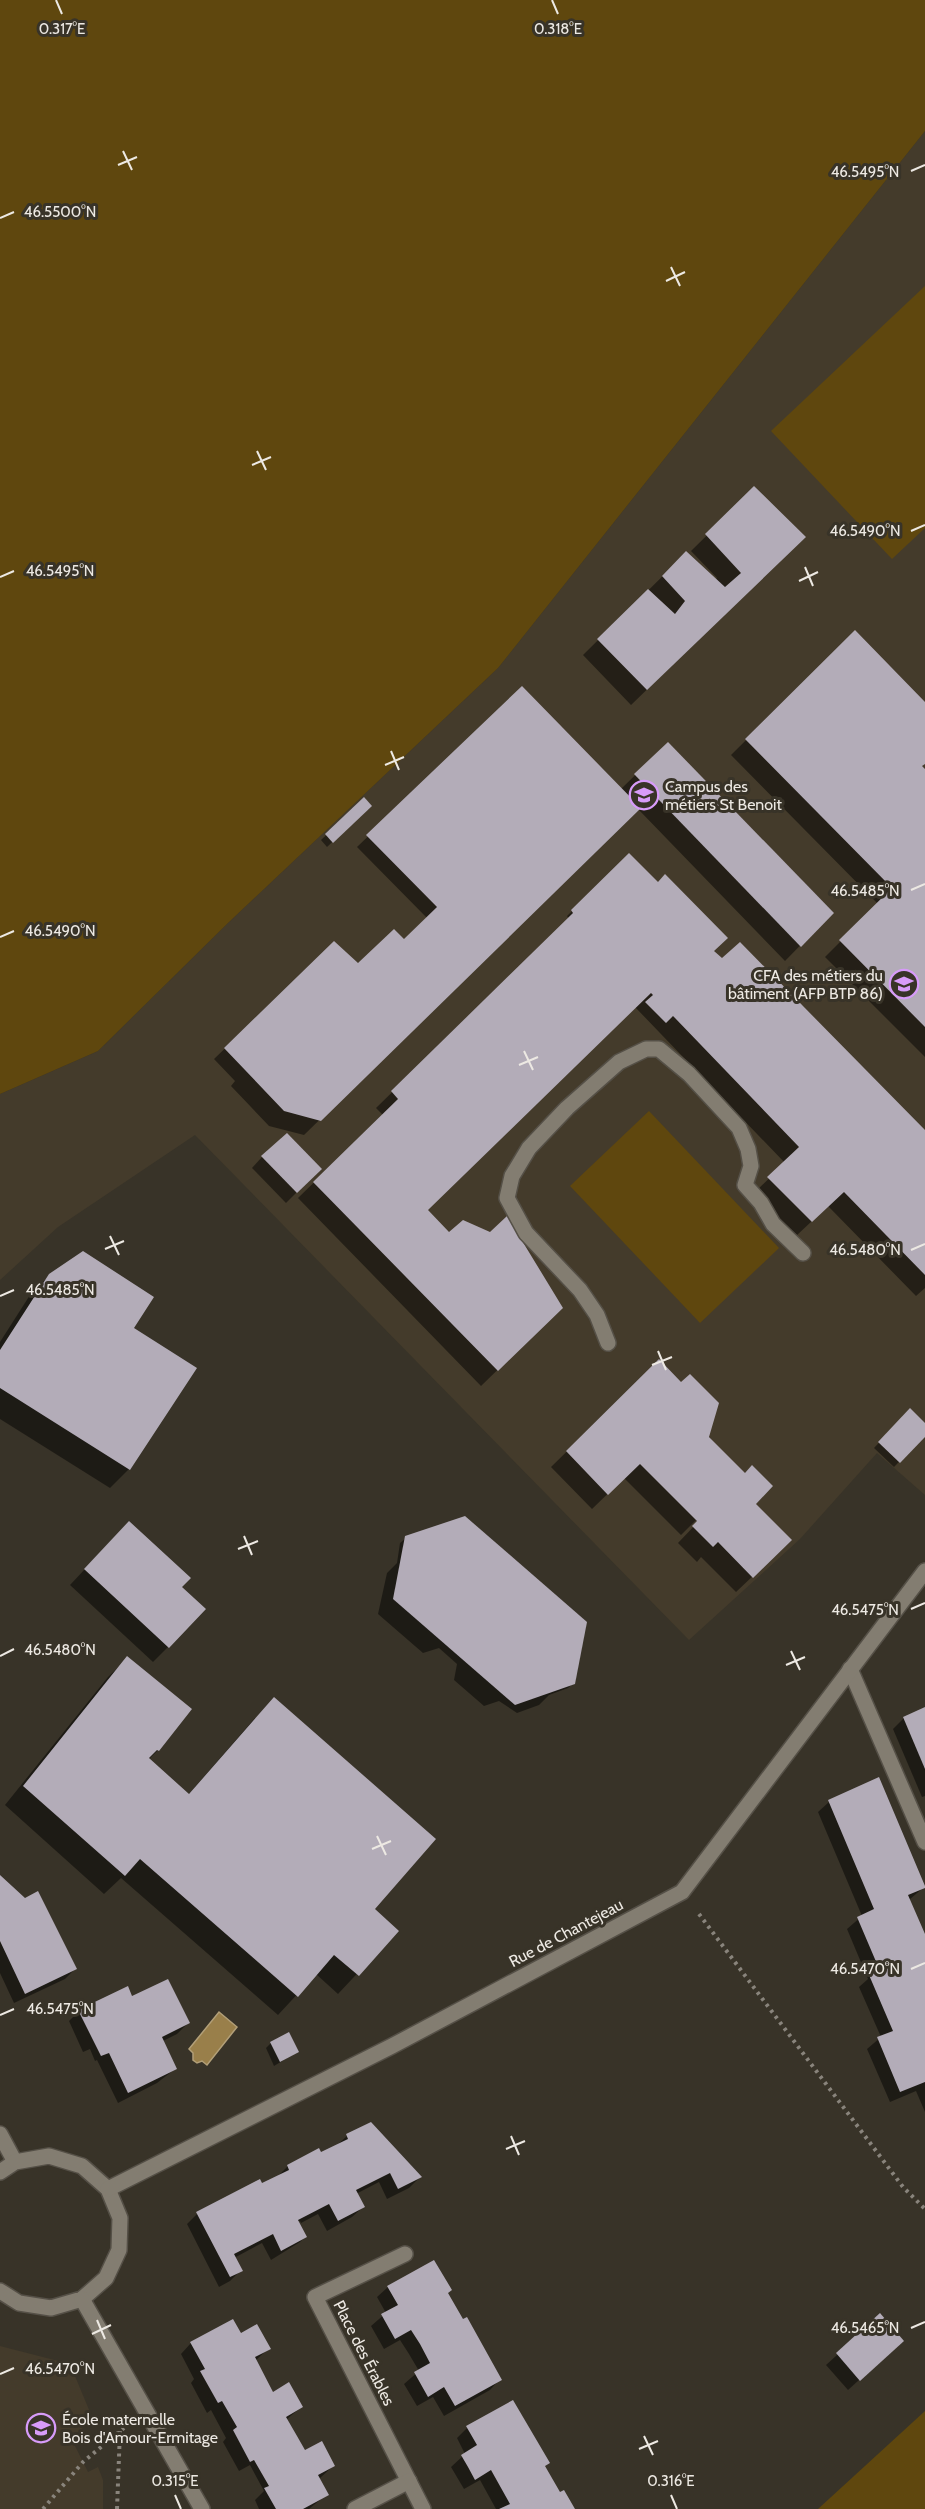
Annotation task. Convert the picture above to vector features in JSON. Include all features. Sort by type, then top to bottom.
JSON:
[{"type":"street","points":[[608,1343],[597,1315],[580,1290],[525,1233],[507,1198],[512,1176],[529,1148],[567,1108],[619,1062],[646,1049],[659,1049],[689,1074],[739,1128],[748,1149],[751,1166],[745,1185],[761,1203],[773,1224],[803,1253]]},
{"type":"street","name":"Rue de Chantejeau","points":[[108,2189],[392,2046],[682,1892],[925,1571]]},
{"type":"street","points":[[850,1670],[925,1842]]},
{"type":"street","points":[[0,2134],[15,2162]]},
{"type":"street","points":[[0,2172],[15,2162],[49,2156],[82,2166],[108,2189],[120,2218],[119,2250],[106,2278],[82,2299],[51,2308],[19,2303],[0,2291]]},
{"type":"street","name":"Place des Érables","points":[[405,2254],[315,2297],[423,2509]]},
{"type":"street","points":[[82,2299],[202,2509]]},
{"type":"street","points":[[355,2509],[409,2481]]},
{"type":"path","points":[[682,1892],[903,2187],[925,2210]]},
{"type":"path","points":[[43,2509],[83,2462],[120,2430],[150,2418]]},
{"type":"path","points":[[117,2509],[120,2430]]},
{"type":"shaded area","points":[[0,0],[925,0],[925,131],[498,668],[228,923],[98,1051],[0,1094]]},
{"type":"shaded area","name":"Campus des métiers St Benoit","points":[[925,131],[925,1495],[877,1453],[800,1539],[689,1640],[195,1135],[58,1227],[0,1280],[0,1094],[98,1051],[228,923],[498,668]]},
{"type":"shaded area","points":[[925,286],[925,528],[892,559],[771,431]]},
{"type":"shaded area","points":[[649,1111],[779,1248],[700,1323],[570,1186]]},
{"type":"shaded area","points":[[219,2012],[237,2027],[207,2065],[202,2061],[197,2063],[193,2060],[193,2053],[189,2049]]},
{"type":"shaded area","name":"École maternelle Bois d'Amour-Ermitage","points":[[0,2346],[70,2364],[92,2417],[72,2440],[88,2472],[98,2467],[103,2480],[103,2509],[0,2509]]},
{"type":"shaded area","points":[[925,2411],[925,2509],[818,2509]]},
{"type":"building","points":[[754,486],[806,537],[647,690],[597,639],[648,589],[675,614],[685,601],[662,576],[686,551],[725,587],[741,573],[705,534]]},
{"type":"building","points":[[855,630],[925,702],[925,764],[922,766],[925,769],[925,1027],[839,940],[892,888],[745,739]]},
{"type":"building","points":[[522,686],[641,808],[321,1121],[284,1111],[224,1048],[334,941],[358,963],[394,929],[404,939],[437,907],[366,835]]},
{"type":"building","points":[[668,742],[834,913],[801,947],[634,774]]},
{"type":"building","points":[[364,797],[372,806],[333,843],[325,834]]},
{"type":"building","points":[[629,853],[658,882],[665,874],[728,938],[714,951],[722,958],[740,942],[925,1130],[925,1275],[844,1192],[812,1222],[767,1177],[799,1147],[673,1016],[666,1023],[645,1002],[653,995],[651,993],[428,1210],[449,1232],[463,1220],[490,1232],[507,1216],[563,1308],[498,1371],[313,1182],[398,1099],[391,1091],[573,913],[571,910]]},
{"type":"building","points":[[287,1133],[322,1169],[297,1193],[261,1156]]},
{"type":"building","points":[[83,1251],[154,1297],[134,1328],[197,1368],[130,1470],[0,1388],[0,1350],[49,1274]]},
{"type":"building","points":[[659,1359],[681,1382],[690,1374],[719,1403],[709,1437],[745,1473],[752,1465],[773,1486],[756,1504],[792,1540],[753,1578],[718,1542],[713,1547],[692,1526],[697,1521],[640,1464],[608,1495],[566,1451]]},
{"type":"building","points":[[910,1408],[925,1423],[925,1437],[900,1463],[878,1442]]},
{"type":"building","points":[[465,1516],[587,1622],[575,1684],[515,1705],[393,1599],[405,1536]]},
{"type":"building","points":[[129,1521],[191,1578],[182,1587],[206,1609],[169,1648],[84,1569]]},
{"type":"building","points":[[127,1656],[192,1709],[159,1751],[157,1750],[149,1758],[189,1794],[274,1697],[436,1839],[375,1909],[399,1931],[359,1976],[334,1955],[298,1997],[140,1859],[125,1876],[23,1786]]},
{"type":"building","points":[[925,1707],[925,1769],[903,1717]]},
{"type":"building","points":[[879,1777],[925,1886],[908,1895],[925,1934],[925,2082],[900,2092],[877,2037],[893,2031],[869,1975],[880,1971],[857,1917],[874,1909],[828,1800]]},
{"type":"building","points":[[0,1875],[25,1898],[38,1891],[77,1969],[25,1994],[0,1941]]},
{"type":"building","points":[[168,1979],[190,2023],[162,2037],[177,2069],[128,2093],[109,2053],[101,2056],[78,2010],[128,1986],[132,1996]]},
{"type":"building","points":[[289,2032],[299,2052],[280,2062],[270,2042]]},
{"type":"building","points":[[371,2122],[422,2177],[398,2189],[390,2173],[356,2190],[365,2207],[338,2221],[329,2204],[298,2220],[307,2237],[281,2251],[273,2234],[234,2254],[243,2271],[230,2277],[196,2212],[260,2179],[262,2183],[289,2170],[287,2165],[319,2148],[321,2152],[348,2139],[346,2134]]},
{"type":"building","points":[[434,2260],[452,2290],[448,2293],[463,2319],[467,2317],[502,2380],[455,2406],[444,2387],[428,2397],[414,2372],[430,2363],[420,2344],[411,2330],[395,2339],[381,2314],[398,2305],[387,2286]]},
{"type":"building","points":[[880,2313],[904,2341],[860,2381],[836,2353]]},
{"type":"building","points":[[233,2319],[241,2333],[257,2324],[271,2349],[255,2357],[273,2392],[289,2382],[303,2407],[286,2417],[305,2450],[322,2441],[335,2466],[318,2475],[329,2495],[303,2509],[276,2509],[264,2488],[269,2486],[254,2460],[250,2462],[233,2430],[237,2427],[222,2401],[218,2403],[200,2371],[205,2369],[190,2342]]},
{"type":"building","points":[[513,2400],[550,2463],[545,2466],[560,2492],[564,2490],[575,2509],[499,2509],[510,2504],[491,2470],[475,2480],[461,2455],[477,2445],[466,2426]]},
{"type":"place","name":"Campus des métiers St Benoit","points":[[644,795]]},
{"type":"place","name":"CFA des métiers du bâtiment (AFP BTP 86)","points":[[904,984]]},
{"type":"place","name":"École maternelle Bois d'Amour-Ermitage","points":[[41,2428]]}]
